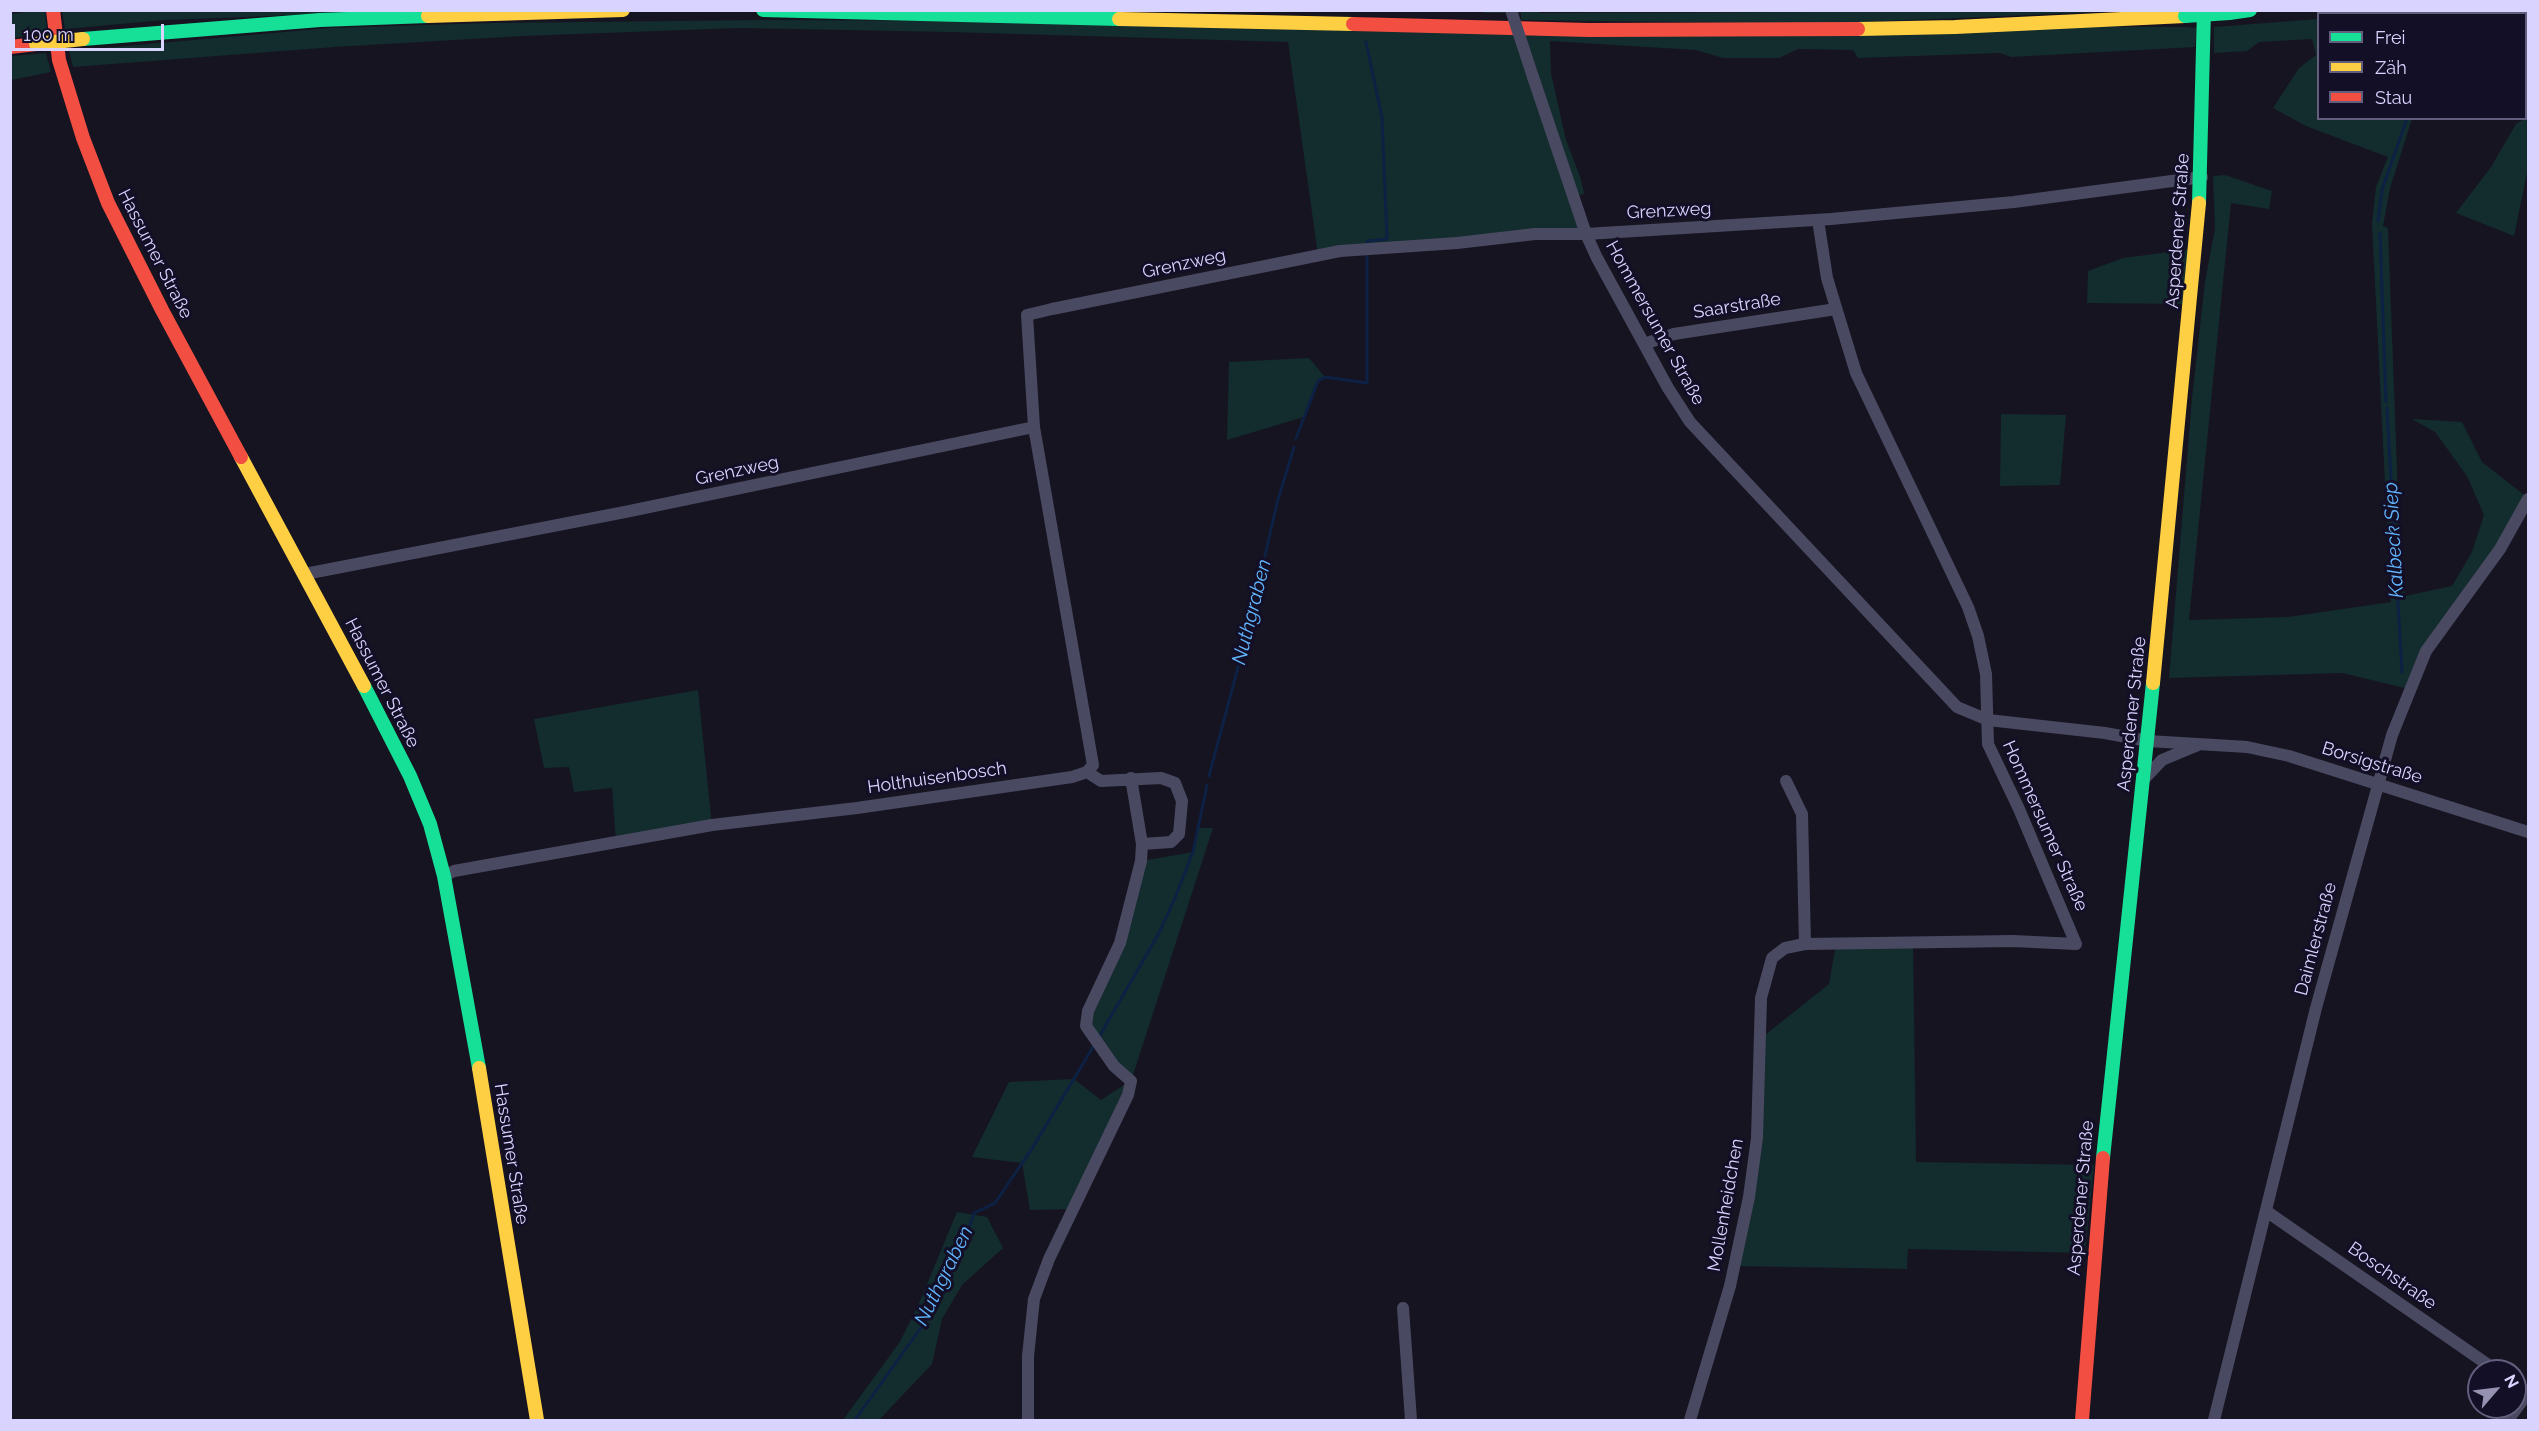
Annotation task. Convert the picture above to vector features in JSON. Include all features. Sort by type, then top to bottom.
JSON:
[{"type":"main road","name":"Hassumer Straße","points":[[53,10],[59,60],[83,138],[108,203],[162,310],[305,574],[410,776],[430,824],[444,876],[472,1022],[537,1420]]},
{"type":"main road","points":[[10,47],[298,21],[623,10]]},
{"type":"main road","points":[[764,10],[1589,30],[1748,31],[1967,27],[2185,16],[2250,10]]},
{"type":"main road","name":"Asperdener Straße","points":[[2082,1420],[2092,1268],[2111,1068],[2144,780],[2195,274],[2202,177],[2204,10]]},
{"type":"street","name":"Hommersumer Straße","points":[[1512,10],[1586,234],[1644,344],[1690,422],[1957,707],[1988,720],[2105,733],[2148,741]]},
{"type":"street","name":"Grenzweg","points":[[305,574],[637,510],[1034,427],[1028,315],[1340,251],[1457,243],[1535,234],[1586,234],[1818,220],[2014,202],[2202,177]]},
{"type":"street","name":"Hommersumer Straße","points":[[1818,220],[1827,278],[1856,373],[1968,607],[1978,636],[1986,674],[1988,744],[2019,809],[2076,944]]},
{"type":"street","name":"Saarstraße","points":[[1644,344],[1674,334],[1836,309]]},
{"type":"street","points":[[1034,427],[1093,765],[1087,772],[1101,781],[1161,777],[1175,783],[1181,794],[1179,834],[1171,842],[1142,844]]},
{"type":"street","name":"Daimlerstraße","points":[[2214,1420],[2316,1008],[2377,784],[2405,698],[2426,651],[2500,549],[2529,499]]},
{"type":"street","name":"Borsigstraße","points":[[2148,741],[2247,747],[2289,756],[2529,832]]},
{"type":"street","name":"Borsigstraße","points":[[2144,780],[2162,760],[2202,743]]},
{"type":"street","name":"Holthuisenbosch","points":[[444,876],[454,871],[712,825],[869,806],[1072,777],[1087,772]]},
{"type":"street","points":[[1028,1420],[1028,1356],[1034,1299],[1049,1259],[1128,1095],[1131,1081],[1114,1066],[1086,1026],[1088,1011],[1120,943],[1141,861],[1142,844],[1131,778]]},
{"type":"street","points":[[1786,781],[1802,814],[1805,944]]},
{"type":"street","name":"Mollenheidchen","points":[[1690,1420],[1730,1286],[1749,1197],[1757,1138],[1761,998],[1772,958],[1785,948],[1805,944],[2002,941],[2076,944]]},
{"type":"street","name":"Boschstraße","points":[[2266,1211],[2480,1359]]},
{"type":"street","points":[[1403,1308],[1411,1420]]},
{"type":"street","points":[[2508,1420],[2529,1393]]},
{"type":"green space","points":[[1539,10],[1540,13],[2121,11],[1817,24],[1521,20],[1521,13],[1484,13],[1483,11]]},
{"type":"green space","points":[[2528,10],[2528,15],[2527,12],[2382,12]]},
{"type":"green space","points":[[45,11],[47,31],[11,39],[11,14]]},
{"type":"green space","points":[[62,11],[398,11],[165,20],[65,29]]},
{"type":"green space","points":[[2317,19],[2317,120],[2412,120],[2390,188],[2383,226],[2388,228],[2400,550],[2405,596],[2452,586],[2472,552],[2484,515],[2467,476],[2435,432],[2412,419],[2462,422],[2482,462],[2528,498],[2450,616],[2409,689],[2342,673],[2169,678],[2192,398],[2205,282],[2215,228],[2213,176],[2225,175],[2272,191],[2269,209],[2231,203],[2189,620],[2288,617],[2391,602],[2372,223],[2376,187],[2388,157],[2306,126],[2273,108],[2299,68],[2316,55],[2312,39],[2259,42],[2247,51],[2214,53],[2214,27]]},
{"type":"green space","points":[[765,20],[2197,28],[2195,47],[2011,57],[2000,53],[1858,58],[1853,50],[1798,49],[1779,58],[1723,58],[1696,50],[1550,41],[1551,73],[1566,140],[1581,179],[1584,194],[1574,196],[1586,234],[1318,255],[1288,42],[739,28],[523,36],[334,47],[73,67],[69,51],[330,28],[489,23]]},
{"type":"green space","points":[[46,53],[51,72],[11,80],[11,56]]},
{"type":"green space","points":[[2528,114],[2528,168],[2514,236],[2456,213],[2491,167],[2516,124],[2527,120]]},
{"type":"green space","points":[[2193,249],[2186,304],[2087,303],[2088,271],[2123,258]]},
{"type":"green space","points":[[1309,358],[1325,377],[1318,381],[1304,417],[1227,440],[1229,362]]},
{"type":"green space","points":[[2001,414],[2066,415],[2060,485],[2000,486]]},
{"type":"green space","points":[[698,690],[712,825],[616,842],[612,788],[574,792],[569,767],[544,768],[534,719]]},
{"type":"green space","points":[[1198,828],[1213,828],[1131,1081],[1073,1209],[1030,1210],[1022,1163],[972,1157],[1009,1082],[1074,1079],[1101,1100],[1130,1081],[1086,1026],[1120,943],[1141,861],[1193,852]]},
{"type":"green space","points":[[1913,942],[1916,1162],[2094,1165],[2085,1253],[1908,1249],[1907,1269],[1734,1266],[1749,1197],[1760,1039],[1829,984],[1836,944]]},
{"type":"green space","points":[[957,1212],[987,1217],[1003,1248],[962,1285],[942,1319],[932,1364],[879,1420],[843,1420],[899,1343],[917,1308]]},
{"type":"waterway","name":"Nuthgraben","points":[[1366,42],[1382,118],[1387,239],[1367,241],[1367,245]]},
{"type":"waterway","name":"Kalbeck Siep","points":[[2378,221],[2382,190],[2406,120]]},
{"type":"waterway","name":"Kalbeck Siep","points":[[2380,233],[2386,402]]},
{"type":"waterway","name":"Nuthgraben","points":[[1296,438],[1318,381],[1325,377],[1367,383],[1367,253]]},
{"type":"waterway","name":"Kalbeck Siep","points":[[2387,408],[2402,672]]},
{"type":"waterway","name":"Nuthgraben","points":[[1209,776],[1248,630],[1277,503],[1294,447]]},
{"type":"waterway","name":"Nuthgraben","points":[[1099,1037],[1159,933],[1175,898],[1193,852],[1207,785]]},
{"type":"waterway","name":"Nuthgraben","points":[[855,1420],[930,1315],[937,1294],[959,1257],[974,1213],[995,1203],[1033,1147],[1093,1047]]},
{"type":"traffic: fast","points":[[763,10],[1119,19]]},
{"type":"traffic: fast","points":[[2199,203],[2204,10]]},
{"type":"traffic: fast","points":[[2229,13],[2250,10]]},
{"type":"traffic: fast","points":[[2185,16],[2229,13]]},
{"type":"traffic: fast","points":[[83,39],[320,20],[428,16]]},
{"type":"traffic: fast","points":[[2103,1158],[2153,683]]},
{"type":"traffic: fast","points":[[364,686],[410,776],[430,824],[444,876],[479,1068]]},
{"type":"traffic: slow","points":[[428,16],[623,10]]},
{"type":"traffic: slow","points":[[1858,29],[1955,27],[2185,16]]},
{"type":"traffic: slow","points":[[1119,19],[1353,24]]},
{"type":"traffic: slow","points":[[36,44],[83,39]]},
{"type":"traffic: slow","points":[[2153,683],[2199,203]]},
{"type":"traffic: slow","points":[[241,457],[364,686]]},
{"type":"traffic: slow","points":[[479,1068],[537,1420]]},
{"type":"traffic: jam","points":[[53,10],[59,60],[83,138],[108,203],[241,457]]},
{"type":"traffic: jam","points":[[1353,24],[1589,30],[1858,29]]},
{"type":"traffic: jam","points":[[10,47],[36,44]]},
{"type":"traffic: jam","points":[[2082,1420],[2103,1158]]}]
